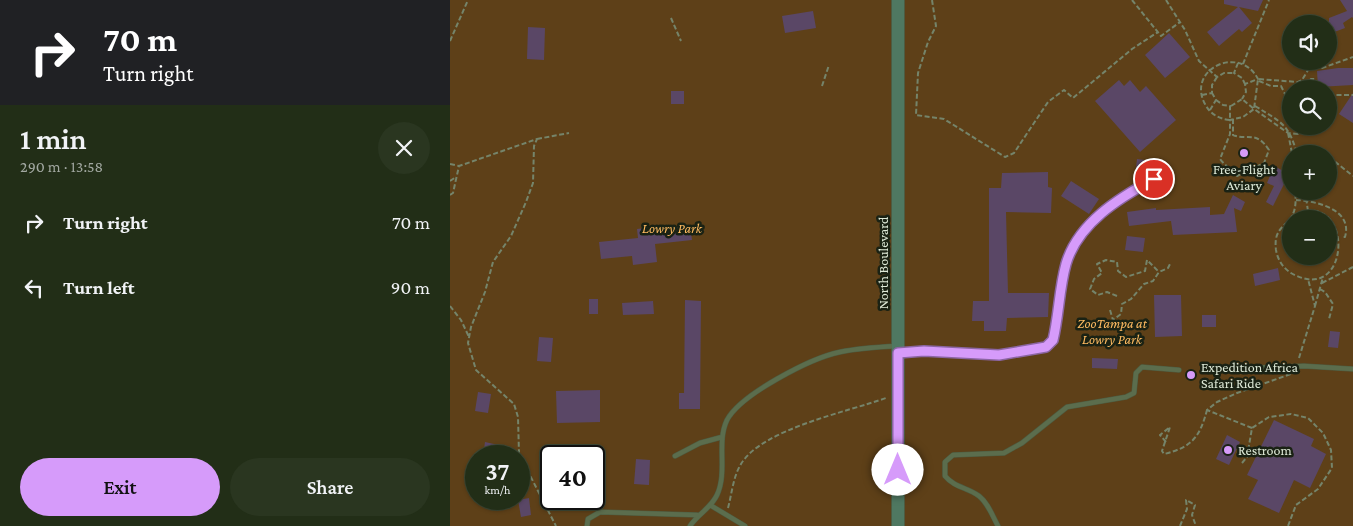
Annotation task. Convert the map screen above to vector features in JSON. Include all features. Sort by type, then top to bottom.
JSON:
[{"type":"street","name":"North Boulevard","points":[[898,0],[898,526]]},
{"type":"lane","points":[[690,526],[697,515],[710,505],[717,496],[720,485],[722,437],[726,421],[733,410],[781,377],[813,361],[839,352],[898,349],[999,355],[1046,347],[1053,340],[1063,280],[1073,246],[1109,205],[1154,179]]},
{"type":"lane","points":[[1206,370],[1304,366],[1353,369]]},
{"type":"lane","points":[[998,526],[988,505],[978,495],[952,485],[945,476],[945,462],[953,455],[1004,453],[1022,443],[1067,407],[1126,397],[1134,393],[1136,373],[1142,367],[1179,370]]},
{"type":"lane","points":[[675,456],[700,444],[722,437]]},
{"type":"lane","points":[[710,505],[744,526]]},
{"type":"lane","points":[[587,526],[588,519],[600,512],[697,515]]},
{"type":"path","points":[[450,41],[468,0]]},
{"type":"path","points":[[932,0],[936,26],[922,56],[918,73],[916,115],[944,119],[1005,157],[1014,153],[1048,102],[1064,90],[1073,98],[1132,50],[1158,32]]},
{"type":"path","points":[[1132,0],[1161,36],[1180,22]]},
{"type":"path","points":[[1166,0],[1180,22],[1199,61],[1217,77]]},
{"type":"path","points":[[1243,64],[1269,0]]},
{"type":"path","points":[[671,18],[681,41]]},
{"type":"path","points":[[1245,84],[1258,80],[1298,82],[1302,80],[1313,62],[1322,68],[1353,57]]},
{"type":"path","points":[[1258,80],[1255,108],[1243,117],[1232,120],[1221,118],[1209,111],[1202,95],[1202,83],[1210,70],[1225,62],[1239,62],[1250,68],[1258,80],[1271,86],[1282,88]]},
{"type":"path","points":[[1234,73],[1239,62]]},
{"type":"path","points":[[822,86],[829,65]]},
{"type":"path","points":[[1224,73],[1234,73],[1242,78],[1246,92],[1242,100],[1230,106],[1223,105],[1216,100],[1212,93],[1212,85],[1217,77],[1224,73]]},
{"type":"path","points":[[1202,95],[1212,93]]},
{"type":"path","points":[[1337,95],[1353,94]]},
{"type":"path","points":[[1209,111],[1216,100]]},
{"type":"path","points":[[1242,100],[1282,124]]},
{"type":"path","points":[[1230,106],[1232,120],[1233,135],[1257,138],[1263,141],[1268,150],[1264,163],[1238,176],[1220,159],[1230,134],[1232,120]]},
{"type":"path","points":[[450,164],[459,166],[537,139],[569,133]]},
{"type":"path","points":[[537,139],[534,146],[533,183],[511,236],[493,262],[469,337],[469,351],[476,370],[510,399],[515,407],[518,417],[519,454],[556,526]]},
{"type":"path","points":[[1337,163],[1353,176]]},
{"type":"path","points":[[450,195],[453,193],[459,166]]},
{"type":"path","points":[[450,181],[456,177]]},
{"type":"path","points":[[1294,210],[1296,200],[1307,201],[1333,209],[1345,221],[1347,230],[1345,237],[1343,237]]},
{"type":"path","points":[[1307,201],[1308,210]]},
{"type":"path","points":[[1282,226],[1278,234],[1276,249],[1282,264]]},
{"type":"path","points":[[1337,228],[1343,237],[1344,246]]},
{"type":"path","points":[[1283,265],[1286,270],[1293,274],[1308,279],[1323,276],[1334,269],[1342,254]]},
{"type":"path","points":[[1117,296],[1107,292],[1098,295],[1090,289],[1094,279],[1102,273],[1097,264],[1106,260],[1117,262],[1118,271],[1126,277],[1145,271],[1147,260],[1159,272]]},
{"type":"path","points":[[1110,310],[1113,320],[1121,314],[1122,304],[1131,299],[1144,284],[1153,281],[1159,272],[1168,268],[1171,262]]},
{"type":"path","points":[[1322,283],[1353,267]]},
{"type":"path","points":[[1297,363],[1323,276]]},
{"type":"path","points":[[1308,279],[1315,306]]},
{"type":"path","points":[[1320,289],[1325,292],[1332,304],[1329,319]]},
{"type":"path","points":[[450,306],[461,320],[469,337]]},
{"type":"path","points":[[1166,442],[1160,435],[1170,426],[1166,442],[1162,451],[1164,454],[1193,442],[1201,430],[1208,410],[1237,393],[1290,376],[1293,371]]},
{"type":"path","points":[[725,516],[741,465],[760,444],[791,429],[885,399]]},
{"type":"path","points":[[1208,410],[1252,428]]},
{"type":"path","points":[[1242,463],[1247,458],[1252,428],[1269,417],[1291,414],[1308,418],[1323,433],[1331,450],[1332,468],[1318,489],[1296,505],[1288,526]]},
{"type":"path","points":[[1180,526],[1187,509],[1186,500],[1195,505],[1192,516],[1196,526]]},
{"type":"green space","name":"Lowry Park","points":[[450,0],[894,0],[893,526],[450,526]]},
{"type":"green space","name":"ZooTampa at Lowry Park","points":[[904,0],[1353,0],[1353,526],[904,526]]},
{"type":"building","points":[[1224,0],[1263,0],[1258,11],[1239,7],[1252,23],[1242,32],[1239,29],[1219,46],[1207,32],[1238,7],[1224,4]]},
{"type":"building","points":[[1340,0],[1353,0],[1353,18],[1343,23],[1345,28],[1337,31],[1337,15],[1347,11]]},
{"type":"building","points":[[813,11],[816,28],[785,33],[782,16]]},
{"type":"building","points":[[528,27],[545,28],[544,60],[527,59]]},
{"type":"building","points":[[1169,33],[1190,57],[1165,78],[1145,55]]},
{"type":"building","points":[[1337,68],[1353,68],[1353,85],[1337,86],[1337,80],[1318,80],[1317,71],[1337,70]]},
{"type":"building","points":[[1119,80],[1124,86],[1130,80],[1140,92],[1146,86],[1176,120],[1140,152],[1095,101]]},
{"type":"building","points":[[671,91],[684,91],[684,104],[671,104]]},
{"type":"building","points":[[1353,93],[1353,123],[1339,114]]},
{"type":"building","points":[[1137,159],[1153,161],[1151,176],[1146,179],[1135,177]]},
{"type":"building","points":[[1274,166],[1282,170],[1282,188],[1273,206],[1266,202],[1274,186],[1267,183]]},
{"type":"building","points":[[1048,172],[1048,187],[1052,188],[1051,213],[1006,212],[1008,293],[1049,293],[1048,317],[1007,318],[1006,331],[984,331],[984,321],[972,321],[973,301],[989,301],[989,188],[1001,188],[1002,173]]},
{"type":"building","points":[[1071,181],[1099,199],[1089,214],[1061,196]]},
{"type":"building","points":[[1233,195],[1245,202],[1241,211],[1234,208],[1237,232],[1173,235],[1171,221],[1129,226],[1127,212],[1156,208],[1156,210],[1210,207],[1210,215],[1224,214]]},
{"type":"building","points":[[690,226],[692,240],[655,244],[657,262],[633,265],[632,256],[601,259],[599,242],[638,238],[637,229],[653,227],[653,230]]},
{"type":"building","points":[[1127,236],[1145,238],[1143,252],[1125,250]]},
{"type":"building","points":[[1278,268],[1280,280],[1255,286],[1253,274]]},
{"type":"building","points":[[1154,295],[1181,295],[1182,336],[1155,337]]},
{"type":"building","points":[[589,299],[598,299],[598,314],[589,314]]},
{"type":"building","points":[[685,300],[701,301],[700,409],[679,409],[679,393],[684,393]]},
{"type":"building","points":[[653,301],[654,314],[623,315],[622,303]]},
{"type":"building","points":[[1202,315],[1216,315],[1216,327],[1202,327]]},
{"type":"building","points":[[1330,331],[1340,332],[1338,348],[1328,347]]},
{"type":"building","points":[[539,337],[553,338],[551,362],[537,361]]},
{"type":"building","points":[[1092,358],[1118,359],[1117,369],[1092,368]]},
{"type":"building","points":[[600,390],[600,422],[557,423],[556,391]]},
{"type":"building","points":[[478,392],[491,394],[488,413],[475,411]]},
{"type":"building","points":[[1274,420],[1314,439],[1311,446],[1326,454],[1310,488],[1294,480],[1279,513],[1248,499],[1258,480],[1247,475]]},
{"type":"building","name":"Restroom","points":[[1227,435],[1240,442],[1229,465],[1216,459]]},
{"type":"building","points":[[485,442],[498,445],[485,445]]},
{"type":"building","points":[[636,459],[650,460],[649,485],[634,484]]},
{"type":"building","points":[[530,506],[531,515],[521,517],[520,510],[530,510]]},
{"type":"place","name":"Free-Flight Aviary","points":[[1244,153]]},
{"type":"place","name":"Expedition Africa Safari Ride","points":[[1191,375]]},
{"type":"place","name":"Restroom","points":[[1228,450]]},
{"type":"route","points":[[898,470],[898,353],[924,351],[999,355],[1046,347],[1053,340],[1058,319],[1059,296],[1066,264],[1073,246],[1109,205],[1154,179]]}]
